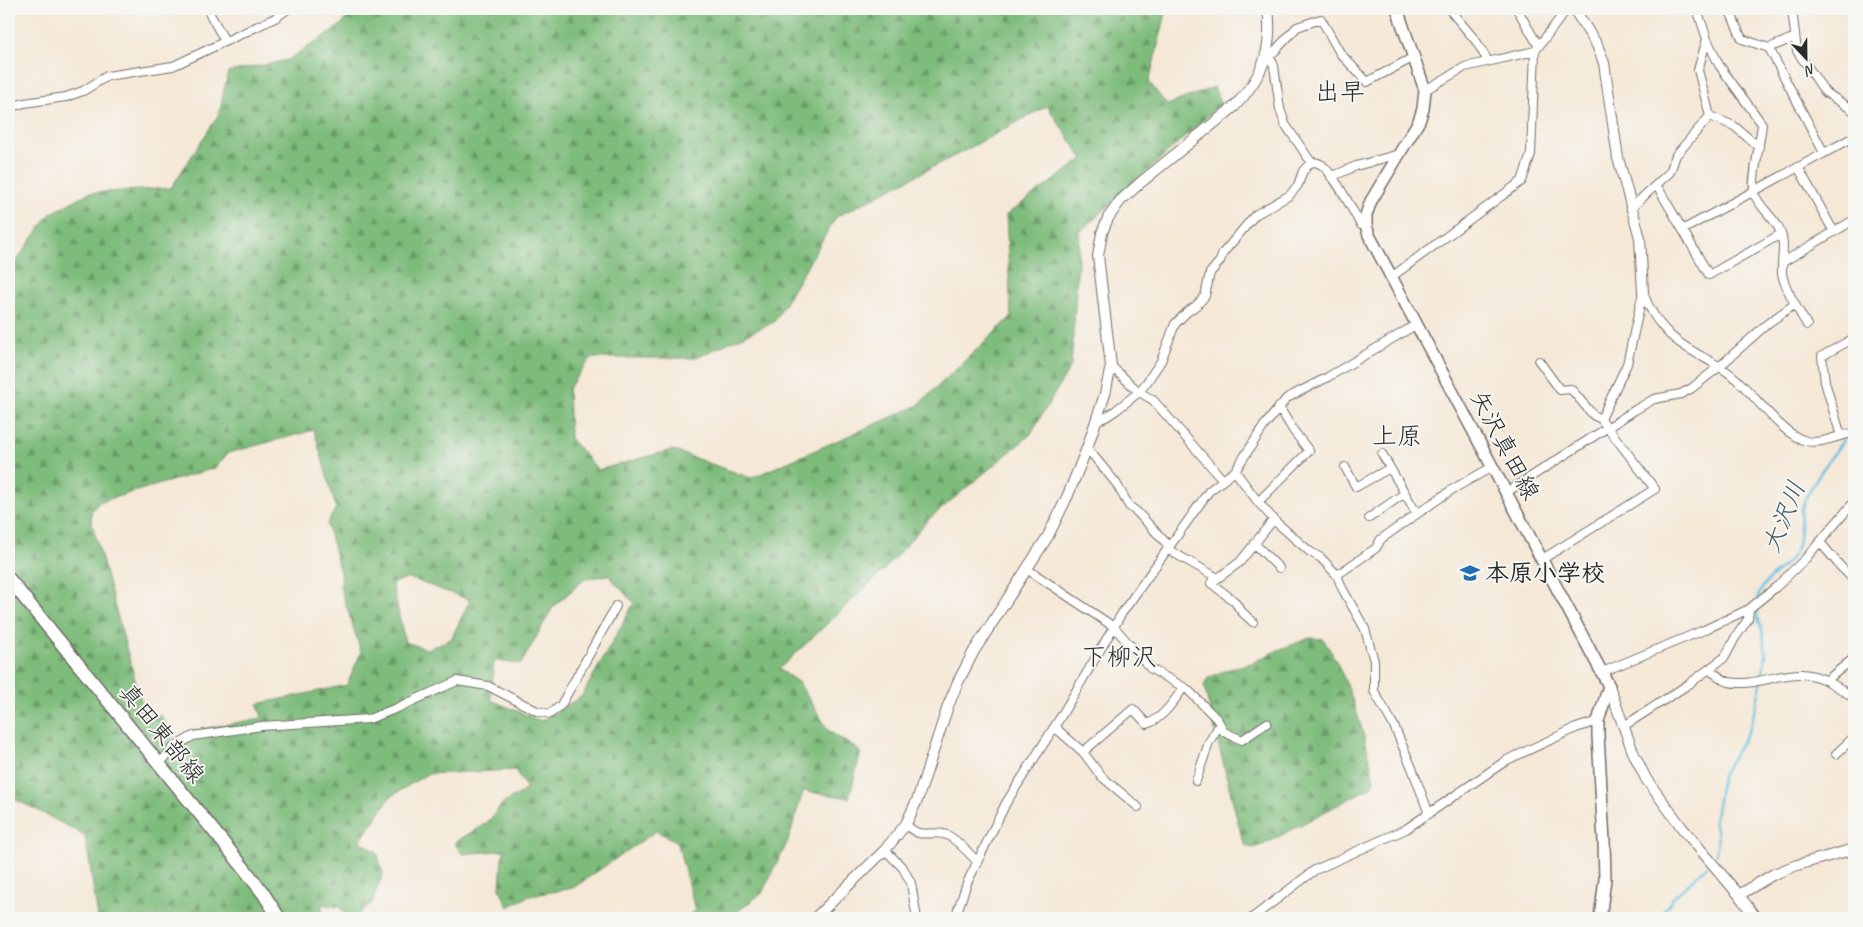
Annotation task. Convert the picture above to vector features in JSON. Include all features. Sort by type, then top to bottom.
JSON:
[{"type":"main road","points":[[1366,225],[1366,215],[1371,202],[1419,121],[1423,109],[1425,90],[1397,9]]},
{"type":"main road","name":"矢沢真田線","points":[[1366,225],[1369,236],[1390,278],[1417,324],[1609,686]]},
{"type":"main road","name":"真田東部線","points":[[9,579],[258,886],[279,918]]},
{"type":"main road","points":[[1600,918],[1605,879],[1605,850],[1598,752],[1598,721],[1609,686]]},
{"type":"street","points":[[207,9],[225,41]]},
{"type":"street","points":[[9,108],[24,102],[66,97],[83,90],[107,76],[173,66],[275,18],[288,9]]},
{"type":"street","points":[[815,918],[885,850],[906,824],[918,798],[948,706],[958,682],[974,651],[1060,515],[1087,448],[1105,394],[1111,366],[1098,256],[1102,233],[1108,218],[1120,201],[1235,106],[1256,81],[1266,58],[1270,28],[1268,9]]},
{"type":"street","points":[[1448,9],[1476,41],[1488,61]]},
{"type":"street","points":[[1390,278],[1522,182],[1531,154],[1537,48],[1517,9]]},
{"type":"street","points":[[1425,90],[1465,67],[1537,48],[1567,9]]},
{"type":"street","points":[[1574,9],[1597,45],[1604,63],[1618,158],[1640,238],[1643,292],[1627,364],[1601,419]]},
{"type":"street","points":[[1697,9],[1707,39],[1719,65],[1762,124],[1753,192],[1761,205],[1776,220],[1781,234],[1782,274],[1795,304],[1807,325]]},
{"type":"street","points":[[1729,9],[1742,39],[1769,48],[1795,37]]},
{"type":"street","points":[[1792,9],[1797,51],[1824,92],[1852,109],[1854,98]]},
{"type":"street","points":[[1266,58],[1297,27],[1321,19],[1340,53],[1367,82],[1414,57]]},
{"type":"street","points":[[1707,39],[1698,70],[1710,116]]},
{"type":"street","points":[[1769,48],[1824,153]]},
{"type":"street","points":[[1266,58],[1272,61],[1274,66],[1280,109],[1285,124],[1311,162]]},
{"type":"street","points":[[1631,208],[1670,172],[1676,155],[1710,116]]},
{"type":"street","points":[[1710,116],[1734,126],[1759,147]]},
{"type":"street","points":[[1684,229],[1854,137]]},
{"type":"street","points":[[1331,177],[1356,166],[1400,154]]},
{"type":"street","points":[[1311,162],[1321,165],[1331,177],[1361,224],[1366,225]]},
{"type":"street","points":[[1095,421],[1106,417],[1139,392],[1148,382],[1161,361],[1175,324],[1205,296],[1210,272],[1220,261],[1223,253],[1255,215],[1290,195],[1298,185],[1303,171],[1311,162]]},
{"type":"street","points":[[1798,167],[1834,232]]},
{"type":"street","points":[[1657,186],[1684,229],[1709,275],[1781,234]]},
{"type":"street","points":[[1783,262],[1854,220]]},
{"type":"street","points":[[1643,292],[1651,311],[1667,332],[1678,342],[1720,366],[1735,378],[1791,435],[1808,442],[1854,433]]},
{"type":"street","points":[[1507,492],[1532,478],[1606,427],[1654,399],[1681,394],[1692,388],[1767,324],[1795,304]]},
{"type":"street","points":[[955,918],[967,883],[1006,803],[1056,725],[1114,626],[1209,491],[1235,471],[1264,426],[1287,398],[1328,377],[1417,324]]},
{"type":"street","points":[[1840,436],[1825,382],[1822,356],[1854,338]]},
{"type":"street","points":[[1539,361],[1560,390],[1571,389],[1593,415],[1601,419],[1655,489],[1541,560]]},
{"type":"street","points":[[1111,366],[1139,392],[1153,400],[1223,480]]},
{"type":"street","points":[[1258,502],[1309,451],[1292,430],[1279,408]]},
{"type":"street","points":[[1087,448],[1116,483],[1128,506],[1137,512],[1168,548],[1218,578]]},
{"type":"street","points":[[1382,454],[1417,514]]},
{"type":"street","points":[[1345,467],[1356,488],[1390,468]]},
{"type":"street","points":[[1337,575],[1376,548],[1381,539],[1453,489],[1492,467]]},
{"type":"street","points":[[1235,471],[1258,502],[1274,519],[1309,551],[1321,558],[1337,575],[1342,588],[1365,629],[1374,661],[1374,691],[1394,726],[1429,814]]},
{"type":"street","points":[[1370,518],[1405,493]]},
{"type":"street","points":[[1602,672],[1749,609],[1776,588],[1820,542],[1854,502]]},
{"type":"street","points":[[1253,622],[1234,601],[1211,583],[1240,562],[1274,519]]},
{"type":"street","points":[[1820,542],[1854,580]]},
{"type":"street","points":[[1254,543],[1279,568]]},
{"type":"street","points":[[1027,569],[1114,626],[1151,669],[1184,687],[1217,719],[1224,732],[1242,740],[1267,723]]},
{"type":"street","points":[[160,763],[174,747],[193,736],[262,726],[369,718],[397,708],[457,681],[488,686],[537,711],[550,714],[561,705],[616,606]]},
{"type":"street","points":[[1624,726],[1709,670],[1725,657],[1748,619],[1749,609]]},
{"type":"street","points":[[1827,680],[1854,658]]},
{"type":"street","points":[[1709,670],[1728,682],[1746,683],[1777,676],[1803,674],[1827,680],[1854,698]]},
{"type":"street","points":[[1609,686],[1633,752],[1646,779],[1683,829],[1756,918]]},
{"type":"street","points":[[1084,752],[1133,709],[1147,724],[1152,723],[1172,703],[1184,687]]},
{"type":"street","points":[[1252,918],[1315,870],[1406,829],[1507,760],[1576,728],[1598,721]]},
{"type":"street","points":[[1196,781],[1209,742],[1220,724]]},
{"type":"street","points":[[1056,725],[1059,731],[1084,752],[1101,776],[1138,807]]},
{"type":"street","points":[[1836,754],[1854,737]]},
{"type":"street","points":[[906,824],[916,833],[930,835],[940,833],[949,836],[977,861]]},
{"type":"street","points":[[1739,895],[1756,883],[1781,871],[1854,849]]},
{"type":"street","points":[[885,850],[903,868],[911,883],[916,918]]},
{"type":"green space","points":[[354,9],[1167,9],[1149,82],[1167,105],[1214,87],[1221,104],[1080,232],[1071,366],[1030,435],[929,519],[883,571],[779,669],[799,683],[829,731],[861,752],[849,798],[803,791],[788,841],[762,893],[729,918],[685,918],[695,910],[677,842],[656,831],[573,888],[529,896],[508,907],[500,889],[502,858],[505,850],[463,854],[454,843],[488,822],[501,805],[527,789],[515,770],[427,774],[390,797],[360,841],[377,852],[383,873],[372,903],[354,918],[348,918],[340,907],[322,904],[322,918],[98,918],[85,835],[15,799],[9,800],[9,271],[50,214],[88,193],[171,188],[219,114],[228,72],[288,60],[341,25]],"holes":[[[1047,106],[1083,159],[1006,215],[1011,317],[917,406],[751,478],[672,450],[598,470],[570,438],[568,389],[591,358],[695,358],[774,322],[836,217]],[[314,430],[336,508],[327,524],[342,580],[340,586],[361,652],[347,685],[258,704],[262,718],[186,732],[174,741],[161,715],[149,717],[144,712],[91,520],[91,512],[99,502],[215,468],[228,453]],[[608,575],[634,603],[582,696],[541,721],[491,700],[494,661],[521,664],[553,607],[585,579]],[[409,578],[470,600],[451,639],[427,649],[405,642],[392,583]]]},
{"type":"green space","points":[[1310,638],[1323,639],[1341,671],[1361,725],[1374,779],[1371,787],[1265,844],[1253,848],[1246,846],[1242,838],[1204,686],[1208,678],[1226,670],[1252,663],[1278,650]]},
{"type":"waterway","name":"大沢川","points":[[1849,431],[1854,422]]},
{"type":"waterway","name":"大沢川","points":[[1758,598],[1764,586],[1788,562],[1796,551],[1803,505],[1817,478],[1846,436]]},
{"type":"waterway","name":"大沢川","points":[[1716,855],[1718,834],[1714,823],[1722,776],[1750,728],[1760,689],[1766,654],[1757,614],[1758,604]]},
{"type":"waterway","name":"大沢川","points":[[1658,918],[1674,897],[1707,866]]},
{"type":"place","name":"本原小学校","points":[[1470,573]]},
{"type":"district","name":"出早","points":[[1340,92]]},
{"type":"district","name":"上原","points":[[1397,436]]},
{"type":"district","name":"下柳沢","points":[[1119,657]]}]
